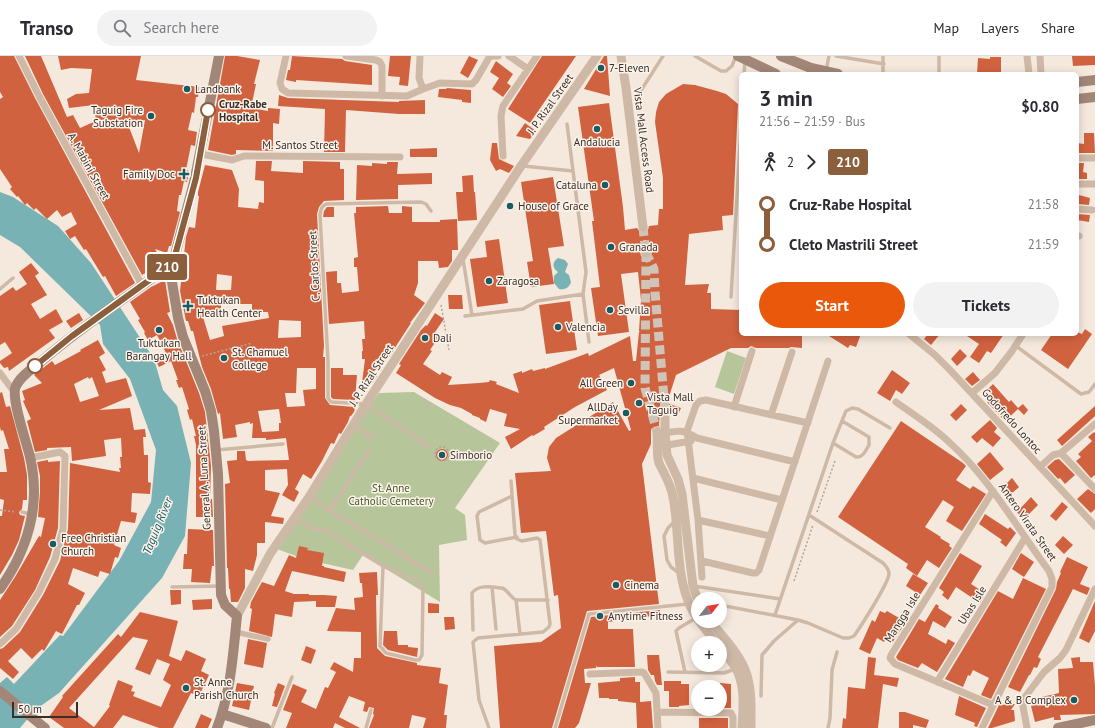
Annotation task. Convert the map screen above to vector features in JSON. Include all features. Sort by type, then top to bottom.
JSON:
[{"type":"main road","name":"General A. Luna Street","points":[[219,56],[201,154],[173,263],[172,282],[174,301],[183,337],[205,391],[211,411],[218,474],[221,586],[223,602],[237,616]]},
{"type":"main road","points":[[781,56],[799,59],[811,68],[830,72]]},
{"type":"main road","points":[[740,57],[772,72]]},
{"type":"main road","points":[[1079,82],[1095,80]]},
{"type":"main road","points":[[1079,99],[1095,97]]},
{"type":"main road","points":[[0,589],[25,543],[33,515],[34,487],[30,458],[15,401],[14,388],[21,378],[72,336],[173,263]]},
{"type":"main road","name":"J. P. Rizal Street","points":[[217,728],[229,689],[237,616]]},
{"type":"main road","points":[[1,692],[43,727]]},
{"type":"main road","points":[[222,714],[266,728]]},
{"type":"main road","points":[[1058,728],[1095,720]]},
{"type":"street","name":"A. Mabini Street","points":[[19,56],[39,96],[142,285]]},
{"type":"street","points":[[286,56],[280,83],[282,89],[288,93],[382,96],[407,96],[440,83],[472,84],[491,56],[498,56]]},
{"type":"street","points":[[346,56],[376,60],[380,62],[382,66],[382,96]]},
{"type":"street","points":[[420,56],[419,78],[423,89]]},
{"type":"street","points":[[509,56],[528,69]]},
{"type":"street","points":[[504,156],[501,116],[503,106],[537,56]]},
{"type":"street","name":"J. P. Rizal Street","points":[[237,616],[270,554],[309,497],[366,404],[522,166],[597,56]]},
{"type":"street","name":"Vista Mall Access Road","points":[[621,56],[643,227]]},
{"type":"street","points":[[1027,56],[1028,72]]},
{"type":"street","points":[[1040,56],[1040,72]]},
{"type":"street","name":"M. Santos Street","points":[[201,154],[232,160],[244,156],[400,157]]},
{"type":"street","points":[[1079,158],[1095,158]]},
{"type":"street","points":[[1079,184],[1095,184]]},
{"type":"street","points":[[1079,209],[1092,210]]},
{"type":"street","name":"Godofredo Lontoc","points":[[911,336],[935,355],[1040,467],[1092,517],[1095,526]]},
{"type":"street","points":[[972,393],[993,375],[1016,346],[1022,336]]},
{"type":"street","points":[[734,407],[752,351]]},
{"type":"street","points":[[770,415],[792,352]]},
{"type":"street","points":[[702,561],[753,573],[756,573],[759,570],[828,361]]},
{"type":"street","points":[[0,373],[15,393]]},
{"type":"street","points":[[702,577],[698,520],[687,432],[696,405],[700,401],[706,400],[808,423]]},
{"type":"street","name":"Antero Virata Street","points":[[896,402],[949,441],[969,462],[993,491],[1049,571],[1052,579],[1052,587],[982,728]]},
{"type":"street","points":[[665,410],[660,434],[662,446],[678,479],[682,494],[680,520],[681,575],[691,608]]},
{"type":"street","points":[[1040,467],[1053,455],[1061,453],[1095,424]]},
{"type":"street","points":[[660,434],[677,431],[687,432],[697,438],[795,462]]},
{"type":"street","points":[[662,446],[688,442],[697,438]]},
{"type":"street","points":[[0,644],[16,629],[39,592],[55,559],[63,529],[65,456],[60,452],[30,458]]},
{"type":"street","points":[[1061,453],[1095,489]]},
{"type":"street","points":[[693,478],[782,500]]},
{"type":"street","name":"Mangga Isle","points":[[993,491],[891,655],[892,661],[895,664],[993,705]]},
{"type":"street","points":[[680,520],[695,592]]},
{"type":"street","points":[[698,520],[770,536]]},
{"type":"street","name":"Ubas Isle","points":[[937,682],[1025,538]]},
{"type":"street","points":[[1027,728],[1022,701],[1044,672],[1060,658],[1066,650],[1095,589]]},
{"type":"street","points":[[704,628],[711,636]]},
{"type":"street","points":[[715,628],[739,666],[743,692],[742,728]]},
{"type":"street","points":[[235,632],[268,639]]},
{"type":"street","points":[[727,655],[747,673],[750,690],[751,728]]},
{"type":"street","points":[[590,674],[644,673],[656,693],[658,728]]},
{"type":"street","points":[[657,712],[731,713],[733,717],[733,728]]},
{"type":"lane","points":[[640,92],[663,56]]},
{"type":"lane","points":[[695,56],[721,71],[726,72],[740,57]]},
{"type":"lane","points":[[826,71],[829,56]]},
{"type":"lane","points":[[836,56],[884,64]]},
{"type":"lane","points":[[883,56],[883,72]]},
{"type":"lane","points":[[939,56],[939,72]]},
{"type":"lane","points":[[740,57],[744,72]]},
{"type":"lane","points":[[567,124],[586,272],[583,294],[589,342]]},
{"type":"lane","points":[[731,297],[739,162]]},
{"type":"lane","points":[[522,166],[573,171]]},
{"type":"lane","name":"C. Carlos Street","points":[[366,404],[331,402],[328,398],[328,361],[321,210],[326,204],[421,202],[427,205],[431,211]]},
{"type":"lane","points":[[463,257],[472,315]]},
{"type":"lane","points":[[0,289],[13,278]]},
{"type":"lane","points":[[465,316],[523,309],[537,301],[583,294]]},
{"type":"lane","points":[[1016,346],[1081,394],[1089,392],[1095,384]]},
{"type":"lane","points":[[366,404],[429,446]]},
{"type":"lane","points":[[775,615],[833,443],[846,411],[852,408],[858,409],[890,428]]},
{"type":"lane","points":[[833,443],[859,458],[862,456],[869,444],[868,437],[842,421]]},
{"type":"lane","points":[[353,425],[372,437]]},
{"type":"lane","points":[[215,450],[283,444]]},
{"type":"lane","points":[[330,510],[369,450]]},
{"type":"lane","points":[[511,481],[516,537]]},
{"type":"lane","points":[[489,728],[479,700],[473,642],[478,638],[542,632],[549,627],[550,620],[540,540],[537,538],[522,541],[516,537],[485,543],[480,540],[477,516],[479,512],[512,496]]},
{"type":"lane","points":[[309,497],[432,573]]},
{"type":"lane","points":[[22,512],[33,515]]},
{"type":"lane","points":[[727,606],[798,620],[843,638],[854,636],[889,575],[887,568],[883,563],[809,515]]},
{"type":"lane","points":[[295,518],[311,528],[326,531],[382,566],[422,584],[422,655],[419,660],[386,653],[380,646],[382,566]]},
{"type":"lane","points":[[680,520],[668,528],[664,536],[667,560],[681,575],[691,573]]},
{"type":"lane","points":[[172,587],[221,586]]},
{"type":"lane","points":[[693,586],[780,599]]},
{"type":"lane","points":[[473,630],[472,593],[475,589],[480,587],[505,589],[511,598],[516,600],[548,600]]},
{"type":"lane","points":[[492,587],[496,629]]},
{"type":"lane","points":[[516,600],[520,634]]},
{"type":"lane","points":[[555,728],[589,614],[689,604]]},
{"type":"lane","points":[[761,696],[762,655],[774,641],[798,620]]},
{"type":"lane","points":[[685,672],[676,631],[679,628],[691,623]]},
{"type":"lane","points":[[828,728],[830,718],[832,670],[837,652]]},
{"type":"lane","points":[[668,672],[724,673],[739,666]]},
{"type":"lane","points":[[272,728],[292,677]]},
{"type":"lane","points":[[366,728],[372,710]]},
{"type":"path","points":[[436,296],[442,307],[448,350]]},
{"type":"path","points":[[192,359],[252,343]]},
{"type":"path","points":[[442,447],[446,449],[449,455],[448,459],[443,462],[439,461],[435,455],[437,451],[442,447]]},
{"type":"path","points":[[792,586],[835,461]]},
{"type":"path","points":[[0,510],[22,512]]},
{"type":"green space","points":[[727,351],[746,358],[734,394],[715,387]]},
{"type":"green space","name":"St. Anne Catholic Cemetery","points":[[414,392],[500,443],[455,508],[465,515],[467,540],[439,545],[440,602],[363,555],[353,570],[304,559],[277,549],[379,393]]},
{"type":"water","name":"Taguig River","points":[[0,192],[13,197],[58,226],[91,263],[154,359],[163,390],[177,406],[191,463],[185,536],[162,578],[59,693],[35,710],[20,728],[0,728],[0,683],[7,677],[14,684],[60,635],[63,636],[119,561],[151,502],[156,450],[130,379],[103,344],[100,325],[20,247],[0,235]]},
{"type":"water","points":[[558,258],[565,260],[568,264],[565,272],[569,275],[571,282],[568,287],[563,289],[559,289],[554,283],[554,276],[558,272],[554,267],[554,263]]},
{"type":"building","points":[[0,56],[14,56],[35,98],[135,283],[116,296],[105,276],[103,277],[86,249],[84,250],[75,236],[70,239],[65,231],[77,224],[71,212],[62,217],[57,210],[47,219],[36,208],[34,210],[27,203],[25,205],[18,196],[17,197],[10,189],[12,187],[0,169],[0,99],[3,97],[0,92]]},
{"type":"building","points":[[25,56],[41,56],[67,117],[73,115],[80,128],[96,121],[94,105],[69,108],[67,99],[76,94],[89,93],[92,69],[71,68],[61,70],[58,56],[141,56],[136,80],[199,87],[194,113],[192,112],[188,130],[197,132],[195,146],[191,145],[186,170],[189,171],[187,182],[184,181],[181,195],[179,195],[177,211],[180,212],[171,246],[169,246],[167,253],[155,249],[163,263],[142,275],[43,94]],"holes":[[[145,120],[139,153],[127,122]]]},
{"type":"building","points":[[225,56],[237,56],[260,60],[254,84],[256,84],[251,108],[268,111],[268,108],[280,109],[279,124],[273,123],[273,151],[236,150],[236,154],[232,155],[208,150]]},
{"type":"building","points":[[292,56],[342,59],[345,61],[372,65],[372,85],[296,80],[296,82],[286,80],[288,70],[290,70]]},
{"type":"building","points":[[390,56],[411,56],[408,86],[399,85],[400,77],[388,76]]},
{"type":"building","points":[[469,56],[478,60],[468,78],[460,73]]},
{"type":"building","points":[[542,56],[576,56],[530,123],[508,109]]},
{"type":"building","points":[[604,56],[607,56],[610,96],[584,89]]},
{"type":"building","points":[[1072,56],[1095,56],[1095,65],[1073,66]]},
{"type":"building","points":[[990,57],[1001,57],[1001,72],[977,72],[978,58],[990,59]]},
{"type":"building","points":[[496,61],[513,74],[507,83],[511,86],[503,97],[492,89],[499,78],[490,72]]},
{"type":"building","name":"Vista Mall Taguig","points":[[683,84],[695,85],[726,94],[738,104],[733,215],[722,216],[723,230],[689,234],[685,285],[709,284],[707,293],[711,293],[711,309],[739,310],[739,336],[802,336],[802,348],[756,348],[751,346],[748,348],[731,348],[676,375],[667,403],[681,408],[677,417],[671,414],[670,407],[668,405],[665,404],[660,407],[659,426],[654,427],[651,430],[651,444],[642,464],[659,604],[587,611],[552,728],[500,728],[494,646],[541,642],[561,628],[558,595],[554,596],[546,531],[521,533],[515,473],[551,471],[547,458],[549,447],[556,438],[613,402],[629,431],[631,430],[614,368],[599,375],[607,390],[575,407],[544,427],[545,429],[533,436],[532,435],[511,449],[505,437],[520,429],[504,426],[507,414],[490,409],[486,422],[461,408],[435,398],[396,373],[401,365],[399,364],[421,330],[426,325],[427,326],[435,313],[444,319],[435,332],[440,335],[423,364],[440,375],[442,372],[452,377],[448,385],[489,382],[490,380],[519,393],[513,374],[522,371],[522,373],[532,369],[533,371],[545,369],[588,353],[589,356],[630,336],[633,361],[636,361],[640,331],[641,300],[638,272],[621,274],[629,332],[598,336],[591,288],[600,287],[592,221],[594,221],[578,107],[609,103],[625,230],[637,228],[640,232],[644,233],[648,230],[649,226],[658,225],[659,209],[663,209],[663,178],[655,122],[659,102],[666,94]],"holes":[[[645,240],[650,243],[652,252],[650,257],[646,259],[641,256],[639,247],[641,242]]]},
{"type":"building","points":[[447,88],[471,90],[471,103],[462,102],[462,100],[438,97],[439,89]]},
{"type":"building","points":[[279,95],[288,98],[399,102],[425,100],[425,114],[399,114],[346,110],[345,152],[324,152],[325,109],[278,106]]},
{"type":"building","points":[[525,123],[536,131],[530,139],[516,136]]},
{"type":"building","points":[[1084,133],[1094,133],[1095,153],[1079,153],[1079,143],[1084,144]]},
{"type":"building","points":[[492,143],[497,143],[499,159],[514,166],[509,173],[500,169],[496,171],[490,160]]},
{"type":"building","points":[[437,148],[437,157],[410,157],[410,149]]},
{"type":"building","points":[[256,161],[272,161],[271,171],[303,173],[303,161],[340,162],[340,169],[344,169],[344,200],[324,201],[319,207],[317,214],[324,346],[323,357],[325,357],[325,398],[330,405],[355,408],[341,434],[339,433],[334,444],[331,443],[311,479],[303,474],[295,489],[299,492],[294,502],[282,495],[288,485],[287,469],[265,470],[265,490],[280,493],[271,516],[284,518],[283,524],[265,522],[265,543],[257,543],[257,555],[253,571],[245,569],[245,588],[238,602],[231,602],[227,568],[225,484],[230,483],[227,461],[237,460],[237,451],[245,451],[246,460],[248,461],[289,460],[286,438],[266,440],[266,438],[252,438],[253,423],[250,424],[250,422],[235,425],[237,437],[223,439],[220,413],[218,414],[211,389],[202,367],[193,331],[191,331],[188,321],[186,321],[180,291],[186,237],[189,227],[195,228],[199,196],[198,192],[205,165],[232,170],[239,189],[238,207],[258,209],[259,202],[264,203],[264,181],[255,180]],"holes":[[[217,274],[232,276],[231,290],[216,290]],[[221,304],[252,304],[252,312],[268,312],[269,318],[222,326],[224,336],[210,340],[203,317],[205,316],[204,313],[221,313]],[[279,320],[301,321],[301,337],[278,338]],[[297,368],[316,368],[316,389],[303,390],[305,406],[287,407],[285,393],[296,393]],[[279,409],[281,423],[279,423],[279,431],[262,432],[258,411]]]},
{"type":"building","points":[[387,162],[398,162],[397,174],[432,173],[432,184],[398,185],[398,199],[356,200],[357,165],[372,166],[372,163],[387,164]]},
{"type":"building","points":[[1079,163],[1084,163],[1083,172],[1087,173],[1087,179],[1079,179]]},
{"type":"building","points":[[473,175],[477,220],[458,221],[456,192],[463,192],[462,176]]},
{"type":"building","points":[[553,177],[564,246],[548,248],[554,284],[531,287],[527,262],[533,261],[521,182]]},
{"type":"building","points":[[1079,195],[1090,198],[1089,205],[1079,204]]},
{"type":"building","points":[[388,206],[389,213],[402,213],[402,206],[412,207],[412,222],[440,222],[440,220],[457,219],[458,250],[452,250],[452,261],[448,267],[439,268],[438,261],[418,261],[418,283],[414,295],[425,303],[410,323],[389,357],[371,374],[377,376],[372,383],[365,379],[362,383],[365,359],[362,359],[362,339],[365,339],[364,321],[329,324],[326,272],[337,271],[337,283],[341,283],[342,293],[359,291],[357,267],[354,267],[354,258],[358,257],[354,213],[356,213],[356,207]]},
{"type":"building","points":[[327,207],[334,207],[334,217],[323,217],[324,211]]},
{"type":"building","points":[[1079,214],[1090,215],[1089,222],[1079,220]]},
{"type":"building","name":"Zaragosa","points":[[499,239],[508,303],[477,307],[470,259],[487,257],[485,241]]},
{"type":"building","points":[[31,263],[39,273],[35,276],[47,295],[31,304],[40,319],[56,309],[63,322],[49,330],[55,338],[9,371],[8,367],[4,368],[0,363],[0,361],[12,353],[5,342],[0,345],[0,296],[13,287],[16,291],[27,284],[19,272]]},
{"type":"building","points":[[165,280],[170,312],[167,313],[173,325],[205,412],[211,466],[210,499],[212,499],[213,517],[196,517],[196,445],[194,436],[196,436],[192,419],[190,420],[187,410],[189,409],[182,387],[179,388],[176,380],[178,380],[171,361],[159,367],[156,361],[167,355],[157,335],[148,340],[138,320],[140,319],[130,302],[151,287]]},
{"type":"building","points":[[448,295],[462,295],[463,309],[449,309]]},
{"type":"building","name":"Valencia","points":[[570,301],[577,350],[546,354],[539,305]]},
{"type":"building","points":[[79,313],[83,320],[71,328],[66,321]]},
{"type":"building","points":[[1085,329],[1092,334],[1068,369],[1041,350],[1051,336],[1079,336],[1079,333],[1082,334]]},
{"type":"building","points":[[829,336],[860,336],[856,347],[850,345],[848,348]]},
{"type":"building","points":[[926,336],[938,336],[931,345],[924,339]]},
{"type":"building","points":[[967,336],[1003,336],[991,353],[987,351],[979,363],[970,357],[979,344]]},
{"type":"building","points":[[98,340],[105,353],[99,357],[106,370],[102,372],[106,383],[126,378],[132,396],[99,410],[130,408],[134,430],[145,429],[146,437],[143,437],[144,455],[148,455],[148,482],[151,483],[150,494],[132,493],[131,512],[137,513],[135,523],[121,521],[114,545],[121,548],[118,558],[115,557],[110,574],[100,571],[98,577],[73,568],[68,584],[85,593],[79,605],[77,605],[62,634],[56,631],[44,651],[42,649],[32,659],[21,648],[8,661],[19,672],[13,679],[0,668],[0,649],[20,632],[43,595],[60,561],[68,529],[70,463],[120,472],[119,468],[121,468],[121,438],[104,440],[106,456],[72,461],[71,447],[47,448],[47,450],[35,452],[27,421],[31,419],[23,401],[25,400],[22,391],[42,383],[34,375],[52,361],[55,365],[81,351],[80,350]],"holes":[[[88,377],[89,379],[92,377],[99,396],[80,402],[74,384]]]},
{"type":"building","points":[[960,349],[967,356],[957,366],[951,359]]},
{"type":"building","points":[[331,368],[343,368],[343,375],[357,375],[355,400],[333,399],[331,397]]},
{"type":"building","points":[[892,370],[910,383],[902,394],[896,390],[890,401],[877,393]]},
{"type":"building","points":[[973,372],[980,380],[972,386],[965,379]]},
{"type":"building","points":[[993,384],[1009,402],[1011,400],[1018,408],[1023,404],[1028,410],[1024,415],[1018,409],[1005,421],[987,402],[993,396],[987,390]]},
{"type":"building","points":[[2,392],[6,407],[10,406],[24,458],[27,475],[27,500],[23,500],[22,509],[19,512],[20,515],[25,516],[19,540],[0,575],[0,516],[2,516],[4,500],[0,499],[0,472],[7,472],[4,449],[9,449],[3,430],[1,431],[0,427],[0,393]]},
{"type":"building","points":[[961,404],[967,410],[956,421],[950,415]]},
{"type":"building","points":[[1095,406],[1095,416],[1062,446],[1057,440]]},
{"type":"building","points":[[990,420],[997,428],[994,432],[1001,438],[993,447],[982,438],[977,443],[971,437]]},
{"type":"building","points":[[901,421],[966,466],[956,480],[970,489],[973,486],[986,494],[962,531],[946,521],[954,507],[943,500],[925,527],[950,544],[949,546],[952,548],[939,568],[927,560],[917,576],[906,568],[908,564],[838,517]]},
{"type":"building","points":[[1094,432],[1095,475],[1091,478],[1076,461],[1081,457],[1078,454],[1092,441],[1088,437]]},
{"type":"building","name":"Simborio","points":[[444,449],[447,450],[447,460],[440,461],[437,460],[436,453],[437,450]]},
{"type":"building","points":[[990,452],[1004,469],[990,480],[977,464]]},
{"type":"building","points":[[1059,459],[1075,475],[1065,484],[1047,467],[1055,460]]},
{"type":"building","points":[[48,460],[48,462],[60,461],[58,528],[50,557],[35,590],[12,626],[0,637],[0,600],[39,536],[41,537],[45,518],[38,517],[40,476],[37,462]]},
{"type":"building","points":[[1012,478],[1019,487],[1011,494],[1004,486]]},
{"type":"building","points":[[1088,489],[1095,494],[1095,509],[1091,513],[1077,499]]},
{"type":"building","points":[[1031,497],[1038,505],[1028,515],[1026,514],[1021,517],[1017,512]]},
{"type":"building","points":[[1062,502],[1068,507],[1056,521],[1050,516]]},
{"type":"building","points":[[985,514],[1008,529],[1010,527],[1016,533],[1006,547],[1000,542],[1002,540],[979,524]]},
{"type":"building","points":[[188,529],[213,530],[214,566],[212,566],[210,583],[191,582],[192,569],[183,569],[184,554],[187,554]]},
{"type":"building","points":[[1063,536],[1073,545],[1064,554],[1055,545]]},
{"type":"building","points":[[299,546],[308,548],[307,550],[324,553],[322,566],[346,572],[344,582],[292,571],[285,591],[294,594],[337,596],[335,607],[316,607],[316,601],[294,602],[292,617],[275,614],[272,637],[249,631],[252,609],[250,608],[251,602],[262,582],[274,586],[289,555],[296,558]]},
{"type":"building","points":[[960,553],[982,566],[971,584],[985,593],[980,603],[956,587],[948,600],[942,595],[944,592],[939,588]]},
{"type":"building","points":[[1021,553],[1034,562],[1024,577],[1012,569]]},
{"type":"building","points":[[1067,557],[1088,567],[1080,584],[1090,588],[1087,595],[1073,589],[1038,657],[1041,659],[1037,668],[1034,667],[1020,692],[1008,687],[1056,589],[1061,573],[1060,572]]},
{"type":"building","points":[[377,572],[377,648],[385,656],[417,663],[417,665],[441,668],[439,683],[448,685],[444,715],[447,715],[446,728],[423,728],[426,718],[412,715],[409,728],[369,728],[374,715],[374,708],[369,707],[367,712],[363,711],[365,702],[349,696],[339,717],[360,728],[345,728],[335,723],[333,728],[286,728],[292,713],[283,710],[293,684],[307,690],[301,702],[316,709],[325,687],[328,688],[336,672],[330,669],[334,662],[353,672],[354,658],[361,658],[361,632],[327,631],[336,608],[355,610],[354,598],[363,597],[362,583],[360,583],[359,573]]},
{"type":"building","points":[[913,574],[928,583],[920,595],[906,586]]},
{"type":"building","points":[[1023,578],[1046,589],[991,699],[981,695],[989,678],[973,670],[970,676],[968,675],[963,687],[945,679],[998,591],[1013,599]]},
{"type":"building","points":[[170,590],[181,590],[181,604],[171,605]]},
{"type":"building","points":[[212,599],[212,609],[193,610],[192,600]]},
{"type":"building","points":[[1095,601],[1095,631],[1089,643],[1079,638]]},
{"type":"building","points":[[428,603],[439,604],[439,613],[428,613]]},
{"type":"building","points":[[936,604],[939,606],[938,608],[952,617],[945,628],[933,621],[928,634],[946,644],[948,639],[955,643],[937,672],[922,663],[918,668],[898,660],[896,657],[919,619],[925,622]]},
{"type":"building","points":[[660,610],[660,615],[608,622],[608,629],[633,629],[635,667],[597,667],[597,665],[596,668],[584,669],[585,683],[591,683],[579,723],[575,728],[558,728],[591,617]]},
{"type":"building","points":[[880,611],[885,613],[887,611],[906,622],[892,643],[885,640],[884,642],[877,638],[870,654],[859,649],[872,620],[875,622]]},
{"type":"building","points":[[140,612],[178,621],[169,656],[181,661],[186,650],[206,659],[201,671],[209,675],[199,696],[191,693],[173,728],[159,728],[123,715],[113,728],[64,728],[49,717],[63,697],[62,696],[118,634],[121,637]],"holes":[[[133,637],[148,640],[135,669],[150,675],[157,659],[170,664],[163,680],[171,685],[161,707],[133,696],[135,692],[131,691],[133,686],[118,680],[109,705],[110,706],[94,727],[69,708]]]},
{"type":"building","points":[[444,617],[454,617],[455,629],[445,630]]},
{"type":"building","points":[[384,631],[397,631],[398,645],[408,645],[408,647],[418,648],[417,657],[388,650],[383,645]]},
{"type":"building","points":[[248,639],[267,643],[263,668],[244,664]]},
{"type":"building","points":[[306,646],[316,650],[311,664],[301,660]]},
{"type":"building","points":[[647,655],[659,655],[662,685],[657,685],[654,675],[651,675],[648,670]]},
{"type":"building","points":[[868,657],[876,658],[874,675],[899,678],[897,687],[883,684],[878,728],[842,728],[843,718],[846,719],[848,687],[865,689]]},
{"type":"building","points":[[1080,657],[1080,662],[1093,662],[1095,714],[1060,715],[1061,720],[1054,720],[1054,717],[1035,722],[1031,706],[1039,703],[1033,699],[1059,693],[1058,669],[1073,668],[1071,658]]},
{"type":"building","points":[[635,677],[635,682],[640,682],[640,702],[651,701],[653,728],[637,728],[636,703],[618,701],[618,699],[599,698],[598,683],[620,681],[620,678]]},
{"type":"building","points":[[664,681],[681,681],[681,684],[689,684],[689,705],[669,707],[669,691],[664,691]]},
{"type":"building","points":[[237,683],[254,686],[249,710],[232,706]]},
{"type":"building","points":[[278,683],[285,686],[277,707],[272,706],[274,693]]},
{"type":"building","points":[[727,684],[731,684],[731,708],[727,708]]},
{"type":"building","points":[[959,696],[986,708],[977,727],[974,726],[975,723],[955,715]]},
{"type":"building","points":[[1015,704],[1011,710],[1014,710],[1015,721],[988,728],[999,705]]},
{"type":"building","points":[[899,712],[905,712],[929,720],[926,728],[913,725],[913,728],[899,728]]},
{"type":"building","points":[[201,714],[212,719],[208,728],[195,728]]},
{"type":"building","points":[[699,718],[728,718],[728,728],[699,728]]},
{"type":"tunnel","points":[[643,227],[645,246]]},
{"type":"tunnel","points":[[646,253],[645,388],[657,432]]},
{"type":"tunnel","points":[[646,253],[654,269],[665,410]]},
{"type":"bus line","name":"210","points":[[35,366],[72,336],[173,263],[196,178],[208,110]]},
{"type":"place","name":"7-Eleven","points":[[601,68]]},
{"type":"place","name":"Landbank","points":[[187,89]]},
{"type":"place","name":"Cruz-Rabe Hospital","points":[[208,110]]},
{"type":"place","name":"Taguig Fire Substation","points":[[151,116]]},
{"type":"place","name":"Andalucia","points":[[597,129]]},
{"type":"place","name":"Family Doc","points":[[184,174]]},
{"type":"place","name":"Cataluna","points":[[605,185]]},
{"type":"place","name":"House of Grace","points":[[510,206]]},
{"type":"place","name":"Granada","points":[[611,247]]},
{"type":"place","name":"Zaragosa","points":[[489,281]]},
{"type":"place","name":"Tuktukan Health Center","points":[[188,306]]},
{"type":"place","name":"Sevilla","points":[[610,310]]},
{"type":"place","name":"Valencia","points":[[558,327]]},
{"type":"place","name":"Tuktukan Barangay Hall","points":[[159,330]]},
{"type":"place","name":"Dali","points":[[425,338]]},
{"type":"place","name":"St. Chamuel College","points":[[224,358]]},
{"type":"place","name":"All Green","points":[[631,383]]},
{"type":"place","name":"Vista Mall Taguig","points":[[639,403]]},
{"type":"place","name":"AllDay Supermarket","points":[[626,413]]},
{"type":"place","name":"Simborio","points":[[442,455]]},
{"type":"place","name":"Free Christian Church","points":[[53,544]]},
{"type":"place","name":"Cinema","points":[[616,585]]},
{"type":"place","name":"Anytime Fitness","points":[[600,616]]},
{"type":"place","name":"St. Anne Parish Church","points":[[186,688]]},
{"type":"place","name":"A & B Complex","points":[[1074,700]]}]
